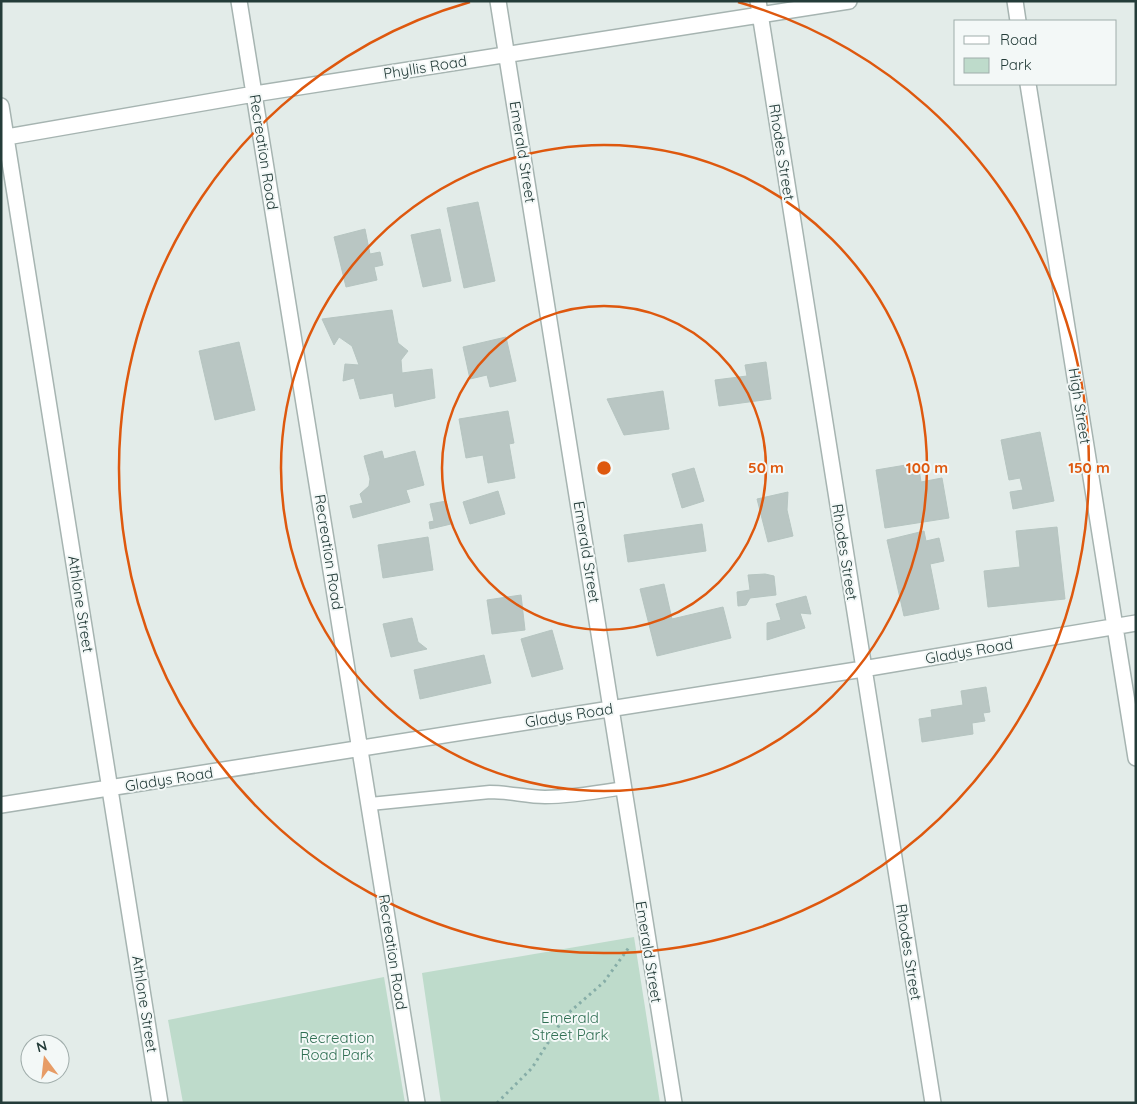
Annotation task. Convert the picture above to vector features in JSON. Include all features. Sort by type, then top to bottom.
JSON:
[{"type":"street","name":"Recreation Road","points":[[240,1],[417,1103]]},
{"type":"street","name":"Emerald Street","points":[[498,1],[674,1103]]},
{"type":"street","name":"Phyllis Road","points":[[4,138],[254,94],[507,54],[759,8],[849,1]]},
{"type":"street","points":[[1015,1],[1018,20]]},
{"type":"street","name":"Rhodes Street","points":[[759,8],[933,1103]]},
{"type":"street","name":"High Street","points":[[1028,85],[1136,758]]},
{"type":"street","name":"Athlone Street","points":[[1,106],[4,138],[160,1103]]},
{"type":"street","name":"Gladys Road","points":[[1,805],[863,670],[1136,623]]},
{"type":"lane","points":[[370,804],[490,792],[509,792],[526,796],[547,797],[624,788]]},
{"type":"path","points":[[497,1103],[532,1068],[566,1016],[604,982],[626,954],[634,937],[644,923]]},
{"type":"green space","name":"Emerald Street Park","points":[[634,937],[660,1103],[441,1103],[422,973]]},
{"type":"green space","name":"Recreation Road Park","points":[[384,977],[405,1103],[183,1103],[168,1020]]},
{"type":"building","points":[[478,202],[495,281],[464,288],[447,208]]},
{"type":"building","points":[[365,229],[370,254],[380,252],[383,265],[374,267],[377,280],[346,287],[334,237]]},
{"type":"building","points":[[440,229],[451,281],[423,287],[411,235]]},
{"type":"building","points":[[392,310],[398,343],[408,351],[401,360],[402,373],[432,369],[435,398],[395,407],[393,393],[360,399],[354,378],[343,381],[345,364],[359,365],[352,346],[339,337],[334,345],[322,319]]},
{"type":"building","points":[[506,337],[516,381],[490,387],[487,375],[470,379],[463,347]]},
{"type":"building","points":[[239,342],[255,410],[215,420],[199,351]]},
{"type":"building","points":[[766,362],[771,399],[719,406],[715,380],[747,376],[745,365]]},
{"type":"building","points":[[663,391],[669,429],[624,435],[607,399]]},
{"type":"building","points":[[508,411],[514,443],[509,444],[515,478],[488,483],[483,455],[466,458],[459,419]]},
{"type":"building","points":[[1040,432],[1054,501],[1013,509],[1010,492],[1023,490],[1020,478],[1009,480],[1001,440]]},
{"type":"building","points":[[382,451],[384,459],[415,451],[424,485],[406,490],[410,502],[353,518],[350,506],[363,503],[360,494],[369,486],[370,479],[364,456]]},
{"type":"building","points":[[918,463],[921,482],[942,478],[949,518],[885,528],[876,470]]},
{"type":"building","points":[[694,468],[704,501],[682,508],[672,474]]},
{"type":"building","points":[[498,491],[505,514],[470,524],[463,502]]},
{"type":"building","points":[[788,492],[787,510],[793,536],[768,542],[757,499]]},
{"type":"building","points":[[446,501],[451,524],[430,529],[429,522],[434,521],[430,504]]},
{"type":"building","points":[[702,524],[706,551],[628,562],[624,535]]},
{"type":"building","points":[[1057,527],[1065,599],[988,607],[984,571],[1020,567],[1016,531]]},
{"type":"building","points":[[924,531],[926,541],[939,538],[944,561],[930,564],[939,609],[904,616],[887,540]]},
{"type":"building","points":[[428,537],[433,570],[383,578],[378,545]]},
{"type":"building","points":[[765,574],[774,576],[776,595],[750,598],[746,605],[738,606],[737,592],[750,590],[748,575]]},
{"type":"building","points":[[664,584],[672,619],[723,607],[731,638],[657,656],[640,589]]},
{"type":"building","points":[[521,595],[525,630],[492,634],[487,600]]},
{"type":"building","points":[[806,596],[811,614],[800,613],[805,628],[767,640],[767,623],[781,620],[776,604]]},
{"type":"building","points":[[412,618],[418,642],[427,649],[391,657],[383,624]]},
{"type":"building","points":[[552,630],[563,669],[532,677],[521,639]]},
{"type":"building","points":[[484,655],[491,683],[420,699],[414,670]]},
{"type":"building","points":[[986,687],[990,712],[983,713],[985,721],[972,723],[973,734],[922,742],[919,719],[932,717],[931,710],[963,705],[961,691]]}]
